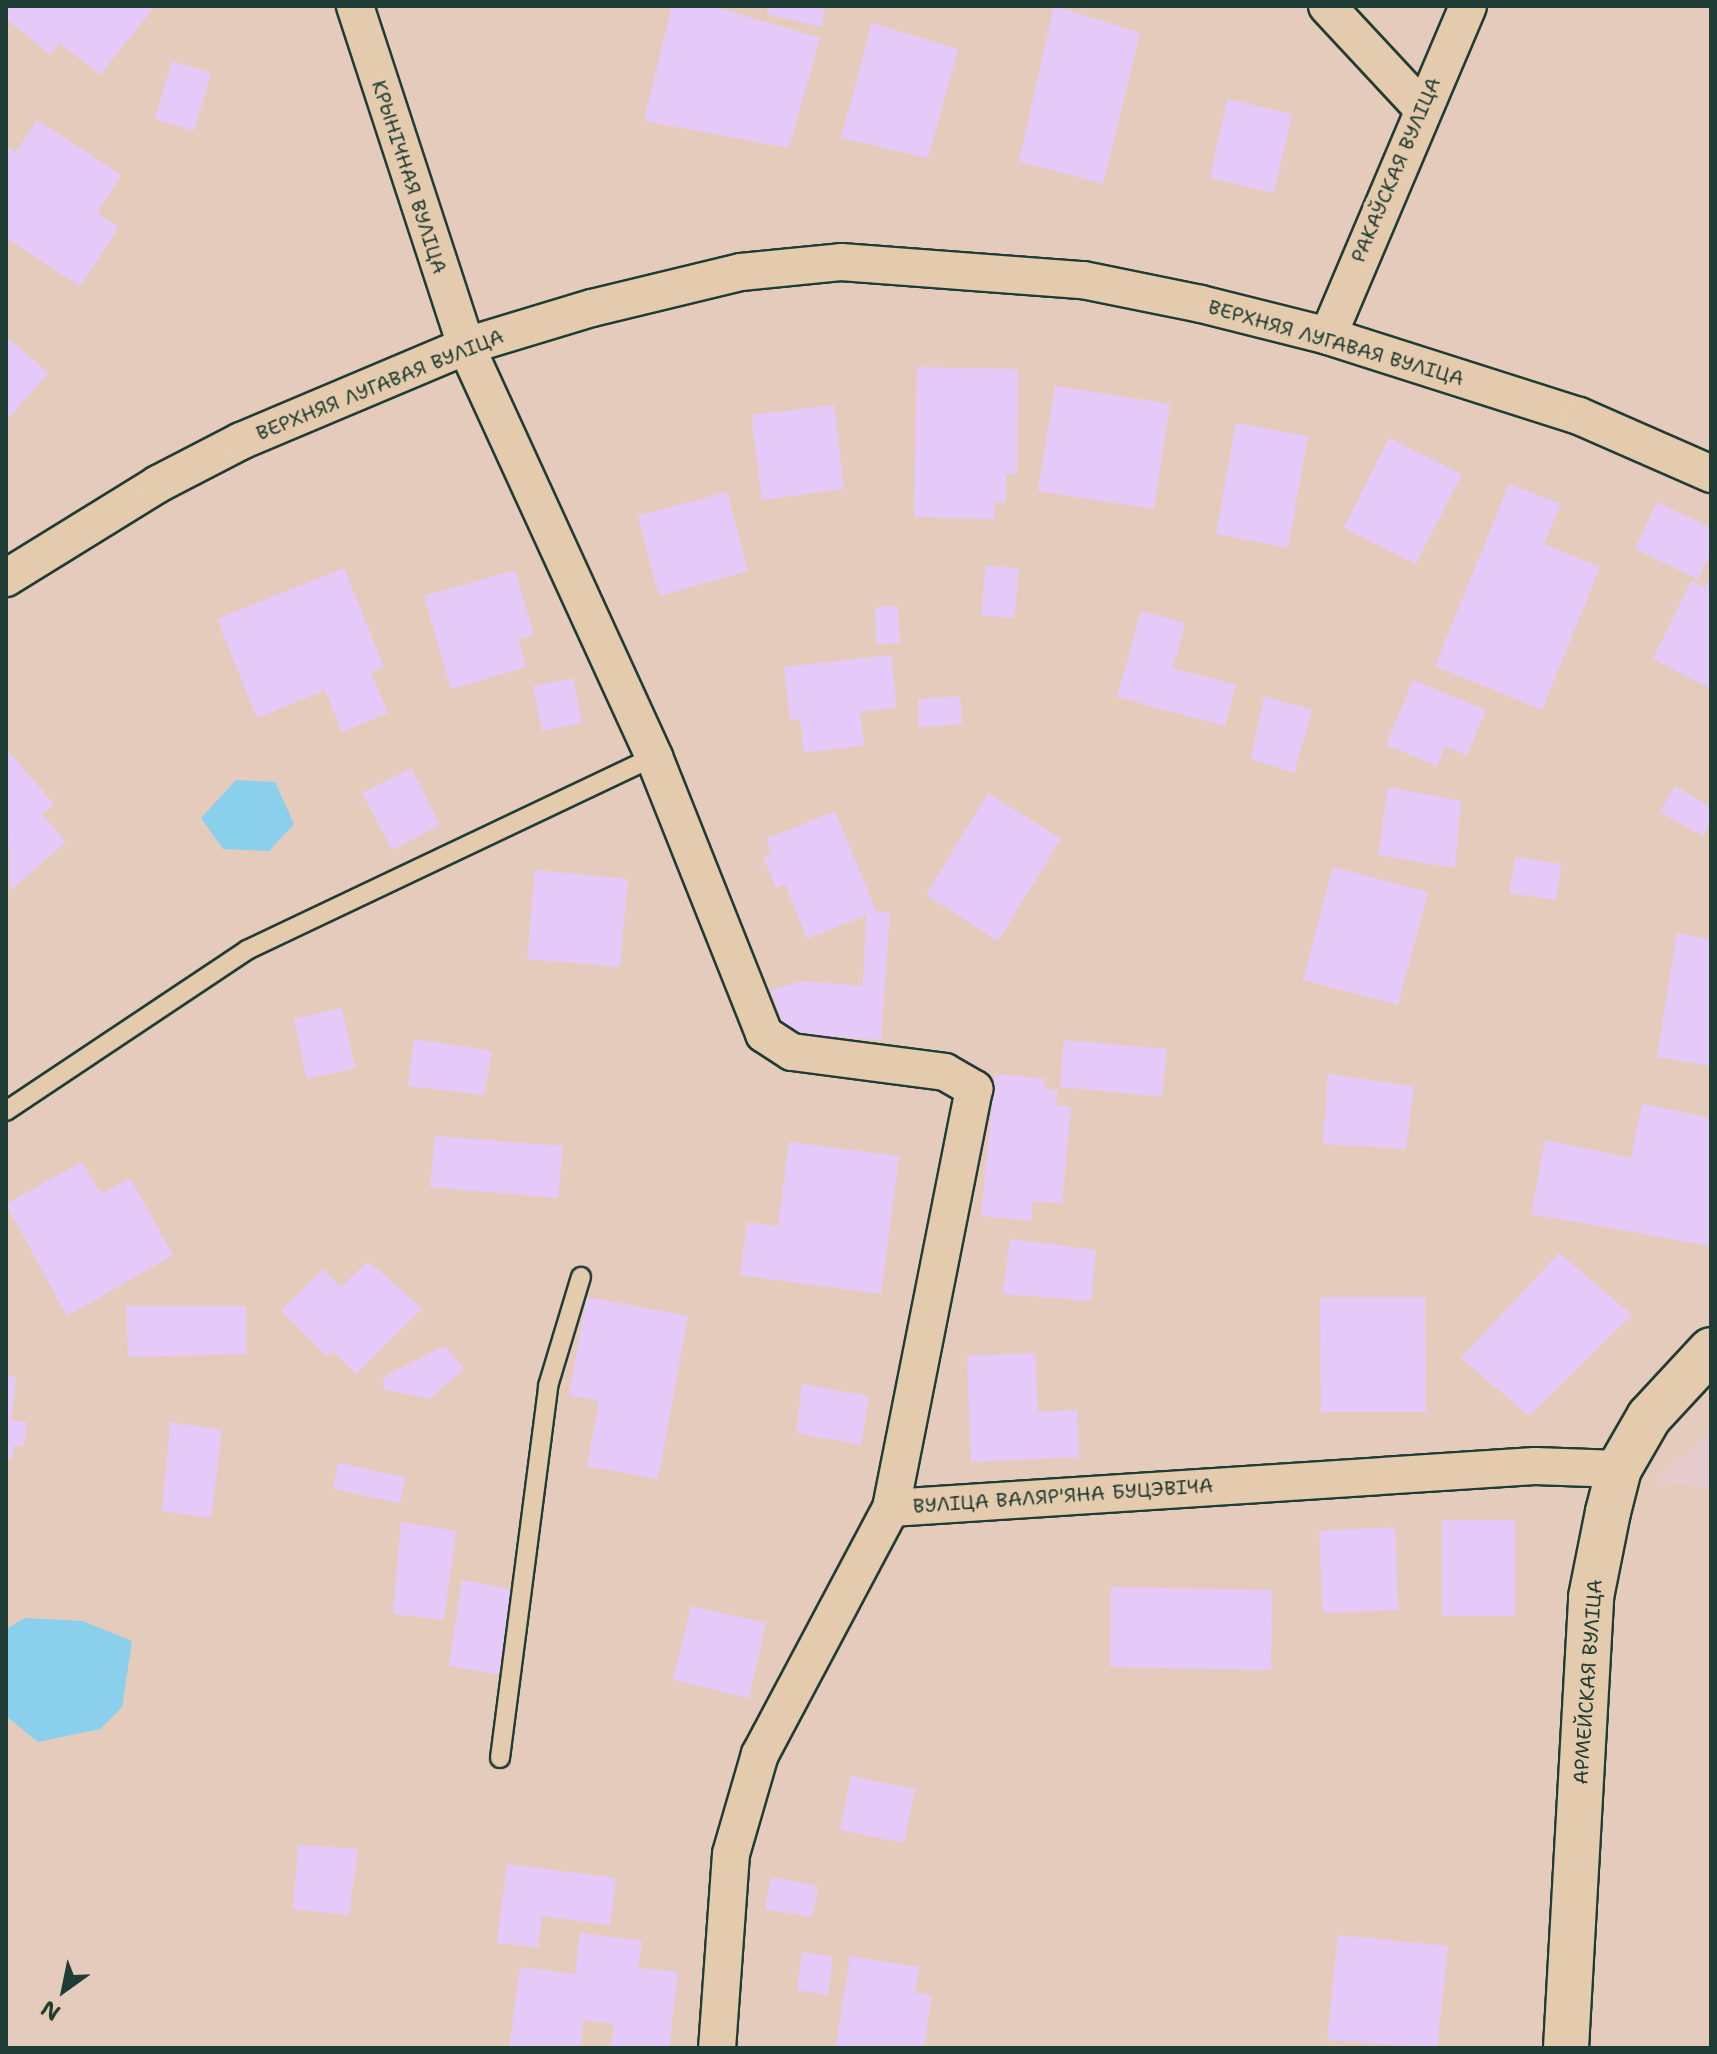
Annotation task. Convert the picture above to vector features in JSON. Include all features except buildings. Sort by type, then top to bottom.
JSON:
[{"type":"street","name":"КРЫНІЧНАЯ ВУЛІЦА","points":[[355,6],[466,346],[654,757],[764,1034],[792,1052],[945,1072],[974,1089],[891,1508]]},
{"type":"street","points":[[1327,6],[1421,107]]},
{"type":"street","name":"РАКАЎСКАЯ ВУЛІЦА","points":[[1328,336],[1421,107],[1468,6]]},
{"type":"street","name":"ВЕРХНЯЯ ЛУГАВАЯ ВУЛІЦА","points":[[6,578],[158,484],[241,441],[466,346],[592,308],[741,272],[841,262],[1083,280],[1328,336],[1579,416],[1711,474]]},
{"type":"street","name":"АРМЕЙСКАЯ ВУЛІЦА","points":[[1566,2048],[1591,1597],[1619,1469],[1649,1417],[1711,1350]]},
{"type":"street","name":"ВУЛІЦА ВАЛЯР'ЯНА БУЦЭВІЧА","points":[[717,2048],[731,1854],[760,1754],[891,1508],[1535,1466],[1619,1469]]},
{"type":"lane","points":[[6,1111],[247,950],[654,757]]},
{"type":"lane","points":[[500,1758],[548,1386],[581,1277]]},
{"type":"shaded area","points":[[1711,1431],[1711,1488],[1656,1481]]},
{"type":"water","points":[[236,780],[275,782],[294,824],[269,851],[223,849],[201,818]]},
{"type":"water","points":[[25,1618],[82,1621],[132,1641],[122,1707],[100,1729],[38,1742],[6,1716],[6,1629]]}]
